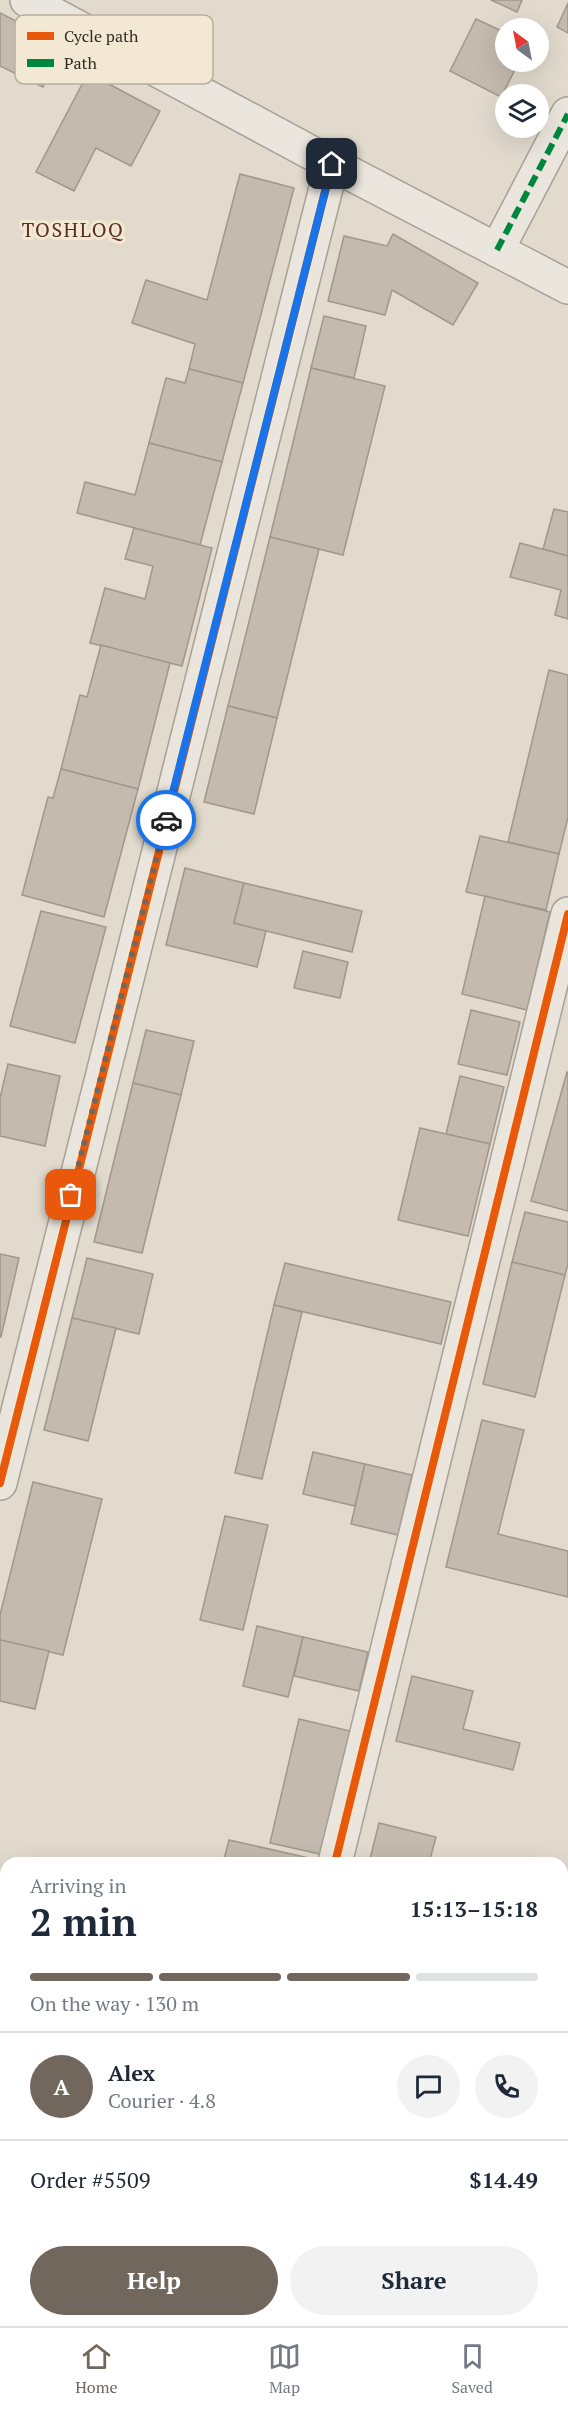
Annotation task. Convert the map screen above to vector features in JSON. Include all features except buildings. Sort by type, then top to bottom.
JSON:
[{"type":"street","points":[[27,0],[55,15]]},
{"type":"street","points":[[183,84],[568,287]]},
{"type":"street","points":[[497,250],[568,114]]},
{"type":"street","points":[[0,1483],[332,164]]},
{"type":"street","points":[[336,1857],[568,914]]},
{"type":"marked path","points":[[497,250],[568,114]]},
{"type":"cycle path","points":[[0,1483],[332,164]]},
{"type":"cycle path","points":[[336,1857],[568,914]]},
{"type":"way so far","points":[[71,1195],[166,820]]},
{"type":"district","name":"TOSHLOQ","points":[[73,229]]},
{"type":"route","points":[[166,820],[332,164]]}]
